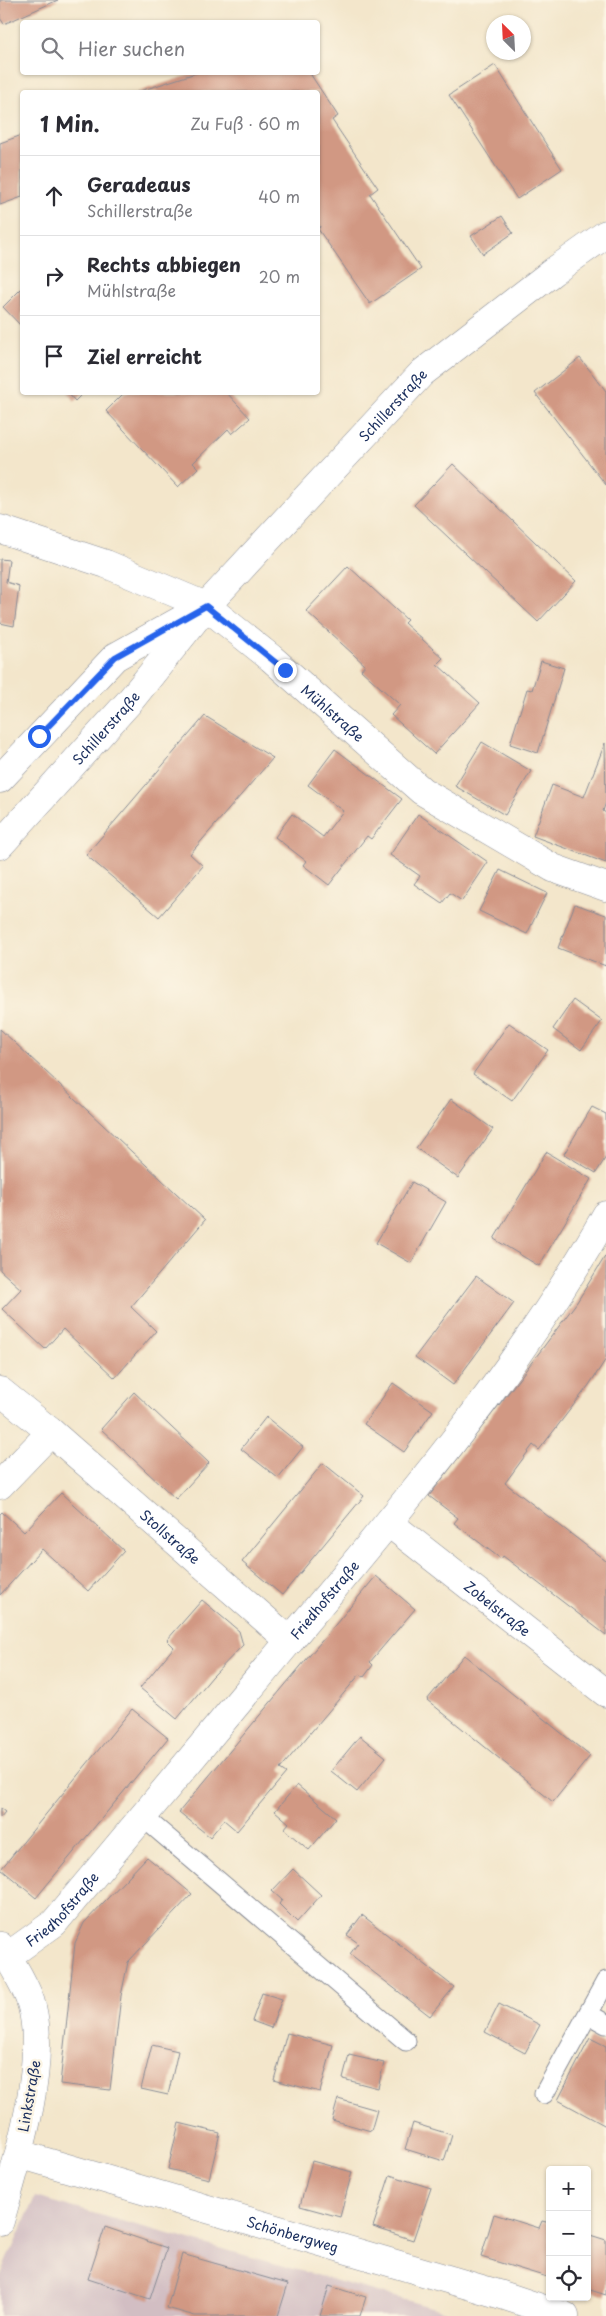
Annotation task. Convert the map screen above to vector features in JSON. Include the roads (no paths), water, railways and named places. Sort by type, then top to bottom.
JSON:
[{"type":"street","name":"Schillerstraße","points":[[0,845],[129,702],[206,606],[422,373],[554,271],[606,234]]},
{"type":"street","name":"Mühlstraße","points":[[0,529],[106,564],[206,606],[271,658],[422,791],[553,868],[606,887]]},
{"type":"street","name":"Schillerstraße","points":[[0,779],[115,657],[206,606]]},
{"type":"street","name":"Friedhofstraße","points":[[4,1951],[54,1923],[389,1523],[505,1372],[583,1255],[606,1215]]},
{"type":"street","name":"Stollstraße","points":[[0,1390],[51,1432],[290,1641]]},
{"type":"street","points":[[0,1485],[51,1432]]},
{"type":"street","name":"Zobelstraße","points":[[389,1523],[606,1693]]},
{"type":"street","name":"Linkstraße","points":[[0,2221],[19,2154],[37,2056],[32,2006],[4,1951]]},
{"type":"street","name":"Schönbergweg","points":[[19,2154],[497,2305],[565,2316]]},
{"type":"lane","points":[[143,1817],[406,2041]]},
{"type":"lane","points":[[544,2094],[606,1981]]},
{"type":"lane","points":[[588,2014],[606,2024]]}]
